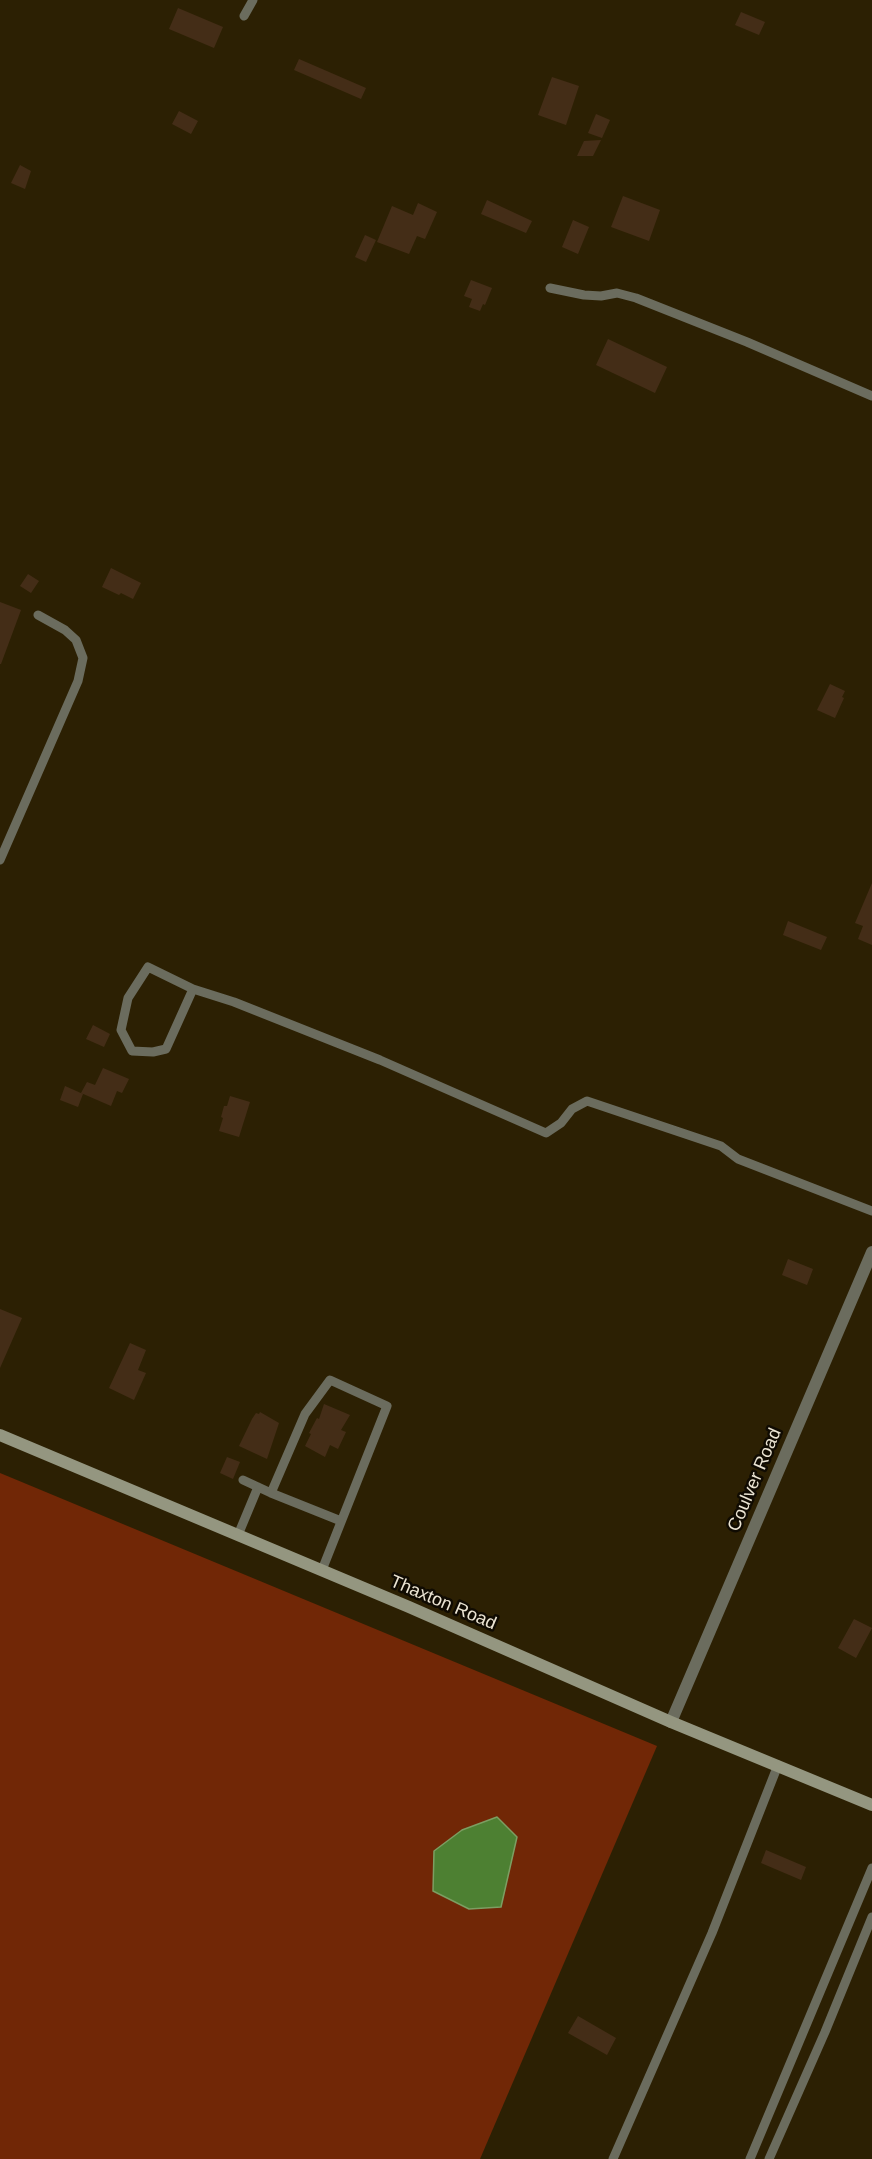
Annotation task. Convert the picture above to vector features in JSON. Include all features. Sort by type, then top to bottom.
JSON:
[{"type":"street","name":"Coulver Road","points":[[671,1722],[872,1252]]},
{"type":"street","name":"Thaxton Road","points":[[0,1435],[322,1570],[671,1722],[872,1805]]},
{"type":"lane","points":[[244,16],[253,0]]},
{"type":"lane","points":[[550,288],[601,296],[617,293],[636,298],[747,342],[872,396]]},
{"type":"lane","points":[[0,860],[78,681],[83,658],[76,640],[65,630],[38,615]]},
{"type":"lane","points":[[193,989],[165,1049],[153,1053],[132,1051],[121,1030],[128,998],[147,967],[193,989],[234,1002],[380,1060],[546,1132],[561,1123],[572,1109],[587,1101],[721,1146],[738,1159],[872,1211]]},
{"type":"lane","points":[[271,1492],[305,1414],[330,1380],[387,1406],[322,1570]]},
{"type":"lane","points":[[243,1480],[341,1521]]},
{"type":"lane","points":[[238,1535],[258,1487]]},
{"type":"lane","points":[[613,2159],[712,1933],[778,1765]]},
{"type":"lane","points":[[750,2159],[872,1868]]},
{"type":"lane","points":[[769,2159],[872,1917]]},
{"type":"shaded area","points":[[0,1473],[657,1746],[480,2159],[0,2159]]},
{"type":"shaded area","points":[[497,1817],[517,1837],[501,1907],[469,1909],[433,1891],[434,1851],[462,1830]]},
{"type":"building","points":[[178,8],[223,27],[214,48],[169,29]]},
{"type":"building","points":[[741,12],[765,22],[759,35],[735,25]]},
{"type":"building","points":[[299,59],[366,88],[361,99],[294,70]]},
{"type":"building","points":[[552,77],[579,86],[566,125],[538,115]]},
{"type":"building","points":[[179,111],[198,121],[191,134],[172,124]]},
{"type":"building","points":[[596,114],[610,120],[602,138],[588,133]]},
{"type":"building","points":[[601,140],[593,156],[577,156],[584,141]]},
{"type":"building","points":[[20,165],[31,171],[25,189],[11,183]]},
{"type":"building","points":[[623,196],[660,210],[649,241],[611,227]]},
{"type":"building","points":[[487,200],[532,221],[526,233],[481,214]]},
{"type":"building","points":[[418,203],[437,212],[425,239],[417,236],[409,254],[377,242],[392,206],[413,215]]},
{"type":"building","points":[[573,220],[589,227],[578,254],[562,247]]},
{"type":"building","points":[[365,235],[376,240],[366,262],[355,257]]},
{"type":"building","points":[[471,280],[492,288],[480,311],[469,307],[472,299],[464,296]]},
{"type":"building","points":[[608,339],[667,367],[655,393],[596,365]]},
{"type":"building","points":[[111,568],[141,583],[133,599],[102,587]]},
{"type":"building","points":[[28,574],[39,581],[31,593],[20,586]]},
{"type":"building","points":[[0,602],[21,610],[1,664],[0,664]]},
{"type":"building","points":[[830,684],[845,691],[835,718],[817,710]]},
{"type":"building","points":[[872,883],[872,945],[858,939],[863,926],[855,923]]},
{"type":"building","points":[[788,921],[827,937],[821,950],[783,935]]},
{"type":"building","points":[[93,1025],[110,1034],[104,1047],[86,1039]]},
{"type":"building","points":[[103,1068],[129,1079],[122,1093],[117,1091],[111,1106],[81,1093],[87,1082],[95,1085]]},
{"type":"building","points":[[65,1086],[83,1094],[78,1107],[60,1100]]},
{"type":"building","points":[[230,1096],[250,1102],[239,1137],[219,1131],[224,1106],[227,1106]]},
{"type":"building","points":[[788,1259],[813,1269],[807,1285],[782,1275]]},
{"type":"building","points":[[0,1309],[22,1318],[0,1368]]},
{"type":"building","points":[[130,1343],[146,1350],[138,1370],[146,1373],[134,1400],[109,1388]]},
{"type":"building","points":[[324,1404],[350,1415],[341,1430],[346,1432],[338,1449],[330,1445],[325,1457],[305,1446]]},
{"type":"building","points":[[260,1412],[279,1423],[267,1459],[239,1446],[252,1419],[256,1413]]},
{"type":"building","points":[[227,1457],[240,1462],[233,1479],[220,1473]]},
{"type":"building","points":[[854,1619],[872,1628],[856,1658],[838,1648]]},
{"type":"building","points":[[766,1850],[806,1867],[801,1880],[761,1863]]},
{"type":"building","points":[[578,2016],[616,2038],[607,2055],[568,2033]]}]
